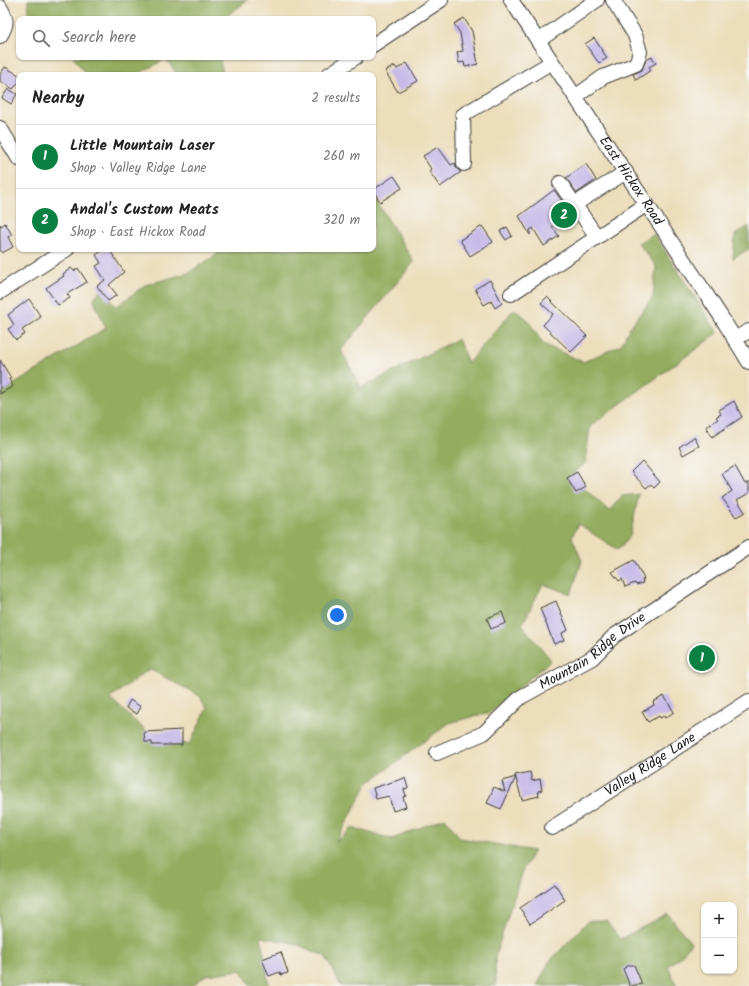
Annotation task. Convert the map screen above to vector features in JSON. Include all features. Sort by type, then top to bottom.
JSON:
[{"type":"street","points":[[376,43],[441,0]]},
{"type":"street","name":"East Hickox Road","points":[[511,0],[626,172],[748,359]]},
{"type":"street","points":[[538,41],[596,0]]},
{"type":"street","points":[[575,97],[603,77],[636,64],[640,52],[636,35],[613,0]]},
{"type":"street","points":[[0,7],[7,19],[6,27],[0,36]]},
{"type":"street","points":[[333,72],[351,60]]},
{"type":"street","points":[[464,164],[463,115],[552,62]]},
{"type":"street","points":[[0,128],[16,154]]},
{"type":"street","points":[[575,204],[626,172]]},
{"type":"street","points":[[560,183],[597,237]]},
{"type":"street","points":[[511,294],[647,204]]},
{"type":"street","points":[[0,292],[62,252]]},
{"type":"street","points":[[734,338],[749,331]]},
{"type":"street","name":"Mountain Ridge Drive","points":[[437,753],[484,733],[521,697],[592,658],[614,636],[749,547]]},
{"type":"street","name":"Valley Ridge Lane","points":[[552,828],[749,701]]},
{"type":"green space","points":[[28,0],[248,0],[227,16],[29,16]]},
{"type":"green space","points":[[75,60],[164,60],[142,72],[85,72]]},
{"type":"green space","points":[[167,60],[220,60],[223,72],[176,72]]},
{"type":"green space","points":[[376,200],[414,262],[341,350],[361,388],[458,339],[468,363],[514,309],[527,319],[543,344],[583,362],[621,345],[630,327],[653,297],[656,266],[638,243],[654,234],[718,333],[590,426],[586,462],[571,476],[609,511],[622,496],[639,494],[630,536],[618,550],[578,524],[572,537],[582,561],[571,594],[543,584],[522,625],[551,660],[491,712],[449,723],[367,784],[336,843],[352,828],[392,839],[445,818],[460,838],[534,851],[522,871],[495,957],[496,986],[341,986],[325,956],[293,943],[261,937],[269,986],[251,986],[241,970],[206,975],[192,986],[0,986],[0,393],[106,328],[93,299],[102,289],[116,307],[145,285],[188,273],[220,252],[376,252]],"holes":[[[149,669],[200,696],[207,708],[190,744],[157,741],[110,698]]]},
{"type":"green space","points":[[749,226],[749,249],[733,258],[735,235]]},
{"type":"green space","points":[[668,914],[691,943],[681,956],[668,966],[677,986],[537,986],[549,962],[588,921],[606,921],[620,939]]},
{"type":"building","points":[[464,18],[472,31],[478,64],[465,67],[464,62],[459,63],[457,52],[463,51],[460,33],[454,24]]},
{"type":"building","points":[[594,38],[607,58],[599,63],[585,44]]},
{"type":"building","points":[[652,57],[656,63],[649,67],[651,70],[636,80],[633,74],[642,70],[646,60]]},
{"type":"building","points":[[407,63],[418,81],[398,92],[385,71],[395,66],[397,69]]},
{"type":"building","points":[[5,67],[16,73],[16,86],[13,89],[0,81],[0,74]]},
{"type":"building","points":[[8,89],[16,93],[11,104],[2,98]]},
{"type":"building","points":[[438,147],[451,165],[455,163],[457,169],[461,172],[440,187],[429,171],[431,169],[423,156]]},
{"type":"building","points":[[586,164],[596,180],[577,193],[566,178]]},
{"type":"building","points":[[394,176],[402,188],[380,202],[376,195],[376,188]]},
{"type":"building","points":[[554,190],[566,206],[562,209],[567,217],[552,227],[559,236],[544,246],[533,228],[530,230],[530,235],[519,216]]},
{"type":"building","points":[[5,223],[12,235],[8,237],[13,247],[2,253],[0,249],[0,224],[1,226]]},
{"type":"building","points":[[482,226],[493,242],[470,256],[460,240]]},
{"type":"building","points":[[507,227],[512,236],[506,240],[500,231]]},
{"type":"building","points":[[100,252],[111,252],[124,272],[109,285],[117,295],[108,301],[97,286],[105,280],[96,266],[101,263],[96,255]]},
{"type":"building","points":[[71,268],[74,271],[78,268],[87,282],[67,294],[70,298],[58,305],[46,288],[64,276],[63,274]]},
{"type":"building","points":[[490,280],[502,303],[495,308],[491,301],[484,305],[475,289]]},
{"type":"building","points":[[547,297],[587,336],[571,352],[543,325],[553,314],[541,303]]},
{"type":"building","points":[[29,299],[41,317],[22,330],[25,334],[16,340],[8,329],[14,325],[8,315]]},
{"type":"building","points":[[0,360],[11,378],[9,379],[13,386],[0,394]]},
{"type":"building","points":[[734,401],[742,417],[712,437],[706,427],[718,419],[716,417],[721,414],[719,410]]},
{"type":"building","points":[[694,437],[699,446],[683,455],[679,447]]},
{"type":"building","points":[[642,461],[660,482],[654,488],[651,484],[646,488],[631,472]]},
{"type":"building","points":[[735,466],[745,484],[749,482],[749,493],[737,500],[745,512],[736,517],[722,498],[732,491],[722,474]]},
{"type":"building","points":[[577,472],[586,487],[576,493],[567,478]]},
{"type":"building","points":[[634,560],[644,579],[642,580],[643,583],[636,585],[635,583],[625,587],[622,579],[619,581],[612,572]]},
{"type":"building","points":[[556,601],[568,630],[562,633],[564,640],[554,644],[540,608]]},
{"type":"building","points":[[502,612],[506,623],[491,629],[487,618]]},
{"type":"building","points":[[705,649],[711,660],[698,667],[692,656]]},
{"type":"building","points":[[664,696],[674,712],[665,718],[664,716],[660,718],[659,716],[648,722],[642,712],[654,705],[653,702]]},
{"type":"building","points":[[130,700],[141,707],[137,714],[126,708]]},
{"type":"building","points":[[182,730],[182,745],[152,745],[152,742],[145,742],[144,732]]},
{"type":"building","points":[[530,772],[532,781],[540,779],[542,790],[538,791],[539,796],[522,800],[515,775]]},
{"type":"building","points":[[516,777],[501,809],[487,803],[494,787],[505,792],[502,781]]},
{"type":"building","points":[[405,778],[408,788],[404,789],[406,796],[403,797],[406,807],[393,811],[389,796],[376,799],[373,788]]},
{"type":"building","points":[[555,884],[565,900],[530,924],[520,908]]},
{"type":"building","points":[[281,952],[288,973],[281,975],[280,972],[269,976],[262,959]]},
{"type":"building","points":[[629,965],[634,965],[642,984],[630,986],[623,969]]},
{"type":"place","name":"Andal's Custom Meats","points":[[564,215]]},
{"type":"place","name":"Little Mountain Laser","points":[[702,658]]}]
